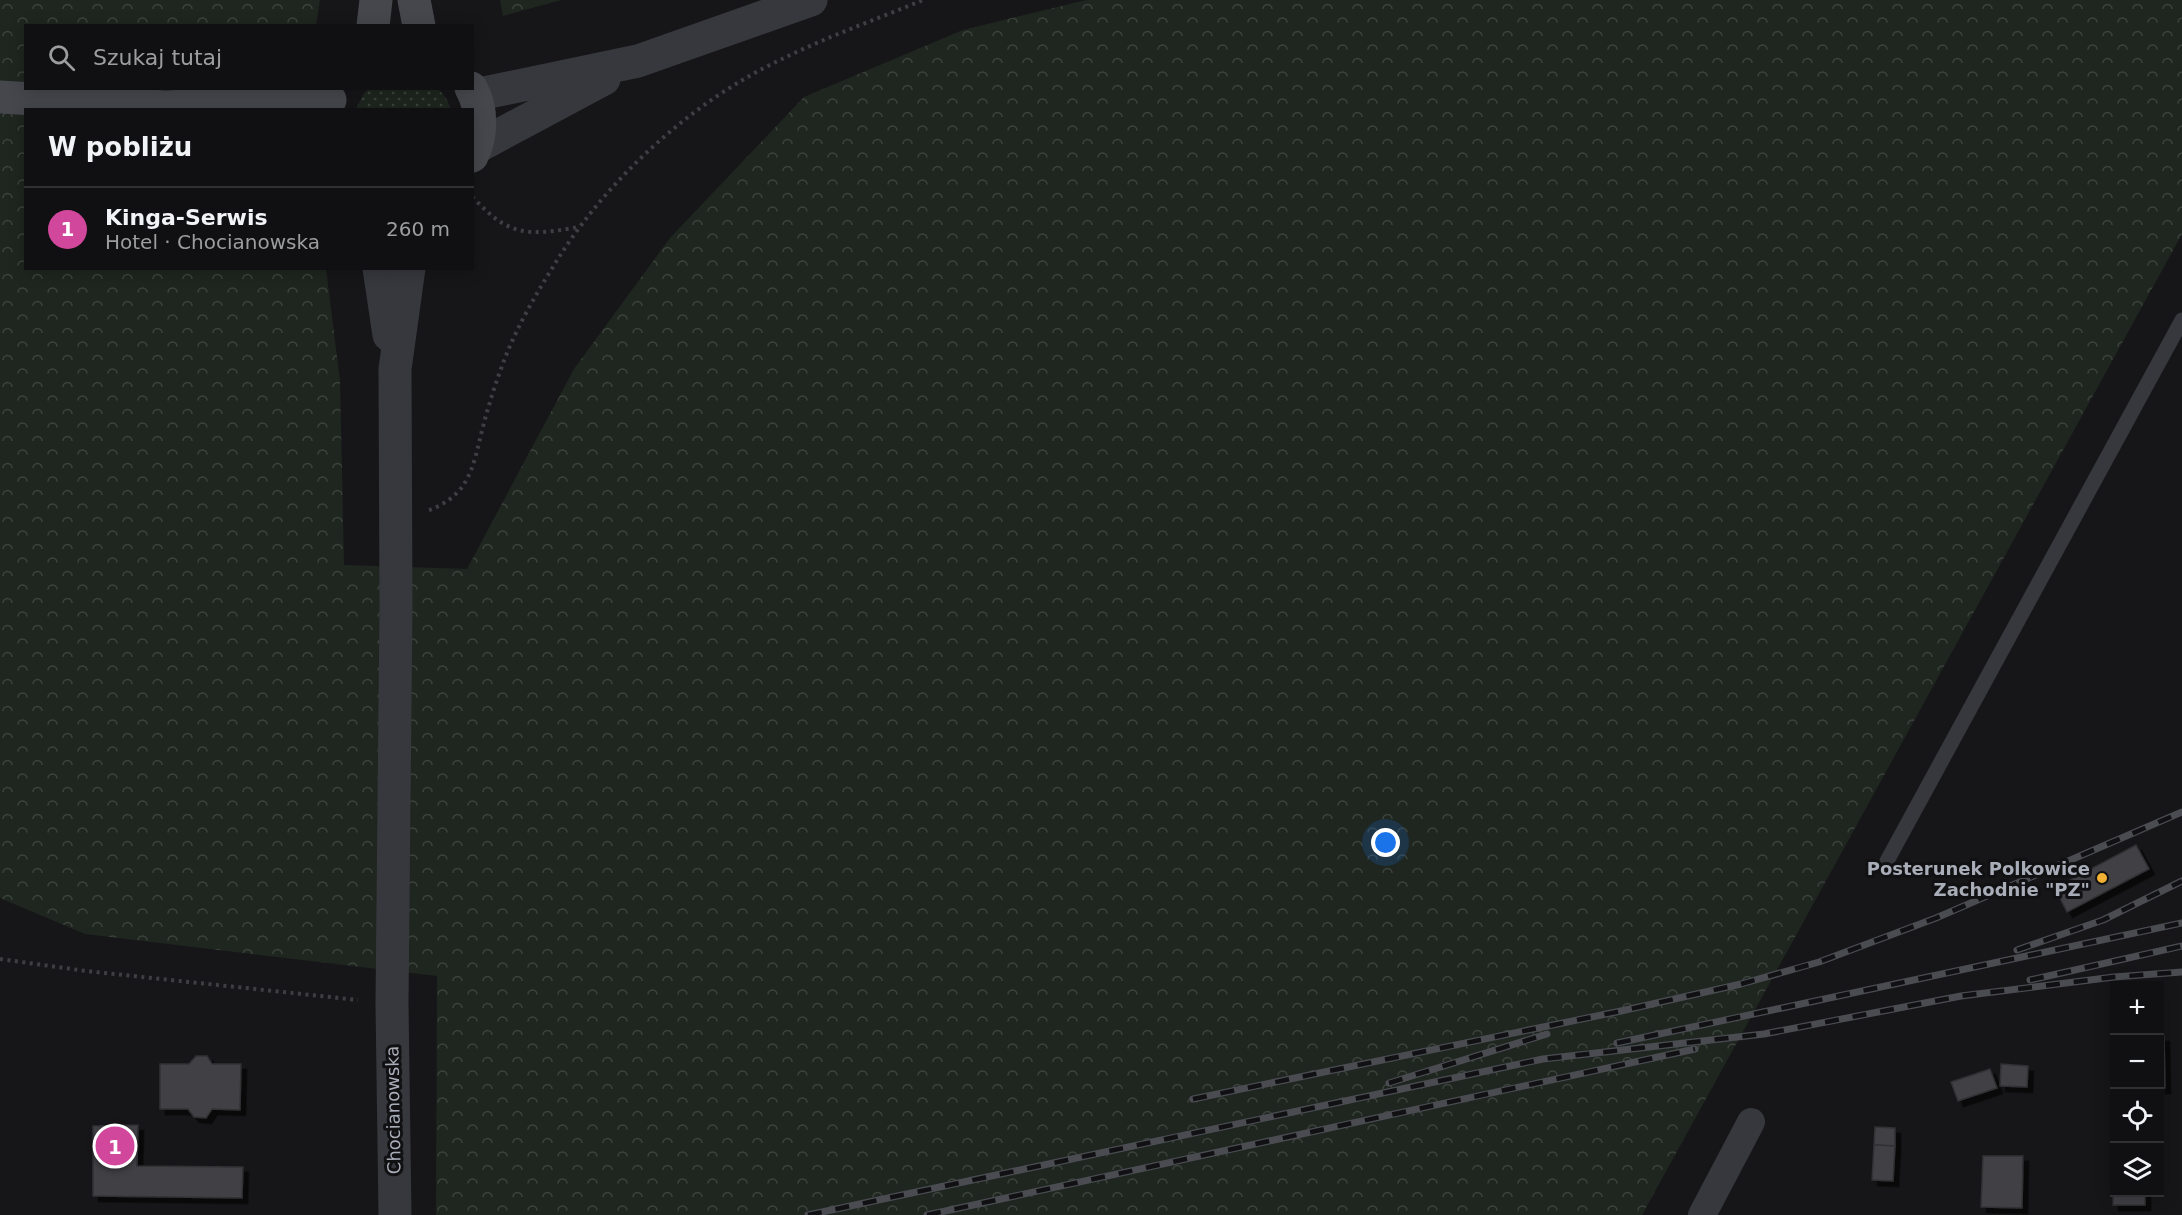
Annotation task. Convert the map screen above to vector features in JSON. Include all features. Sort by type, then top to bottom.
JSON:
[{"type":"main road","points":[[373,24],[376,0]]},
{"type":"main road","points":[[414,0],[419,24]]},
{"type":"main road","points":[[473,92],[481,121],[475,152]]},
{"type":"main road","points":[[0,97],[170,108],[331,99]]},
{"type":"street","points":[[475,152],[638,62],[811,0]]},
{"type":"street","points":[[473,92],[638,62]]},
{"type":"street","points":[[379,270],[395,369]]},
{"type":"street","points":[[395,369],[409,270]]},
{"type":"street","name":"Chocianowska","points":[[388,1215],[396,618],[395,369]]},
{"type":"street","points":[[1702,1215],[1751,1122]]},
{"type":"lane","points":[[1887,861],[2182,320]]},
{"type":"path","points":[[419,513],[438,507],[462,487],[474,458],[507,354],[528,311],[578,227],[656,143],[723,93],[779,60],[922,0]]},
{"type":"path","points":[[474,199],[496,219],[515,229],[545,232],[578,227]]},
{"type":"path","points":[[0,959],[86,971],[392,1004]]},
{"type":"green space","points":[[0,0],[320,0],[316,24],[24,24],[26,108],[24,108],[24,270],[326,270],[340,381],[344,565],[467,569],[574,369],[670,238],[804,97],[963,30],[1086,0],[2182,0],[2182,234],[1642,1215],[436,1215],[437,976],[85,934],[0,898]]},
{"type":"green space","points":[[500,0],[561,0],[503,16]]},
{"type":"green space","points":[[368,90],[439,90],[451,108],[356,108]]},
{"type":"building","name":"Posterunek Polkowice Zachodnie \"PZ\"","points":[[2136,845],[2149,869],[2067,912],[2055,888]]},
{"type":"building","points":[[2164,1036],[2165,1088],[2164,1088]]},
{"type":"building","points":[[196,1056],[207,1056],[212,1064],[241,1064],[240,1110],[212,1109],[206,1118],[194,1117],[188,1109],[160,1109],[160,1064],[189,1064]]},
{"type":"building","points":[[2001,1064],[2028,1066],[2027,1087],[2000,1086]]},
{"type":"building","points":[[1990,1069],[1997,1088],[1958,1101],[1951,1082]]},
{"type":"building","points":[[138,1125],[137,1166],[243,1167],[242,1198],[93,1196],[93,1126]]},
{"type":"building","points":[[1875,1127],[1895,1128],[1895,1146],[1874,1145]]},
{"type":"building","points":[[1874,1145],[1895,1146],[1893,1181],[1872,1180]]},
{"type":"building","points":[[1983,1156],[2023,1156],[2022,1208],[1981,1207]]},
{"type":"building","points":[[2113,1197],[2145,1197],[2145,1205],[2113,1205]]},
{"type":"railway","points":[[1193,1099],[1621,1011],[1741,984],[1819,962],[1936,918],[2182,812]]},
{"type":"railway","points":[[2017,950],[2103,920],[2182,881]]},
{"type":"railway","points":[[1617,1043],[2182,923]]},
{"type":"railway","points":[[2030,980],[2182,946]]},
{"type":"railway","points":[[808,1215],[1543,1059],[1764,1034],[1961,996],[2114,977],[2182,972]]},
{"type":"railway","points":[[1389,1083],[1547,1034]]},
{"type":"railway","points":[[927,1215],[1695,1049]]},
{"type":"place","name":"Posterunek Polkowice Zachodnie \"PZ\"","points":[[2102,878]]},
{"type":"place","name":"Kinga-Serwis","points":[[115,1146]]}]
